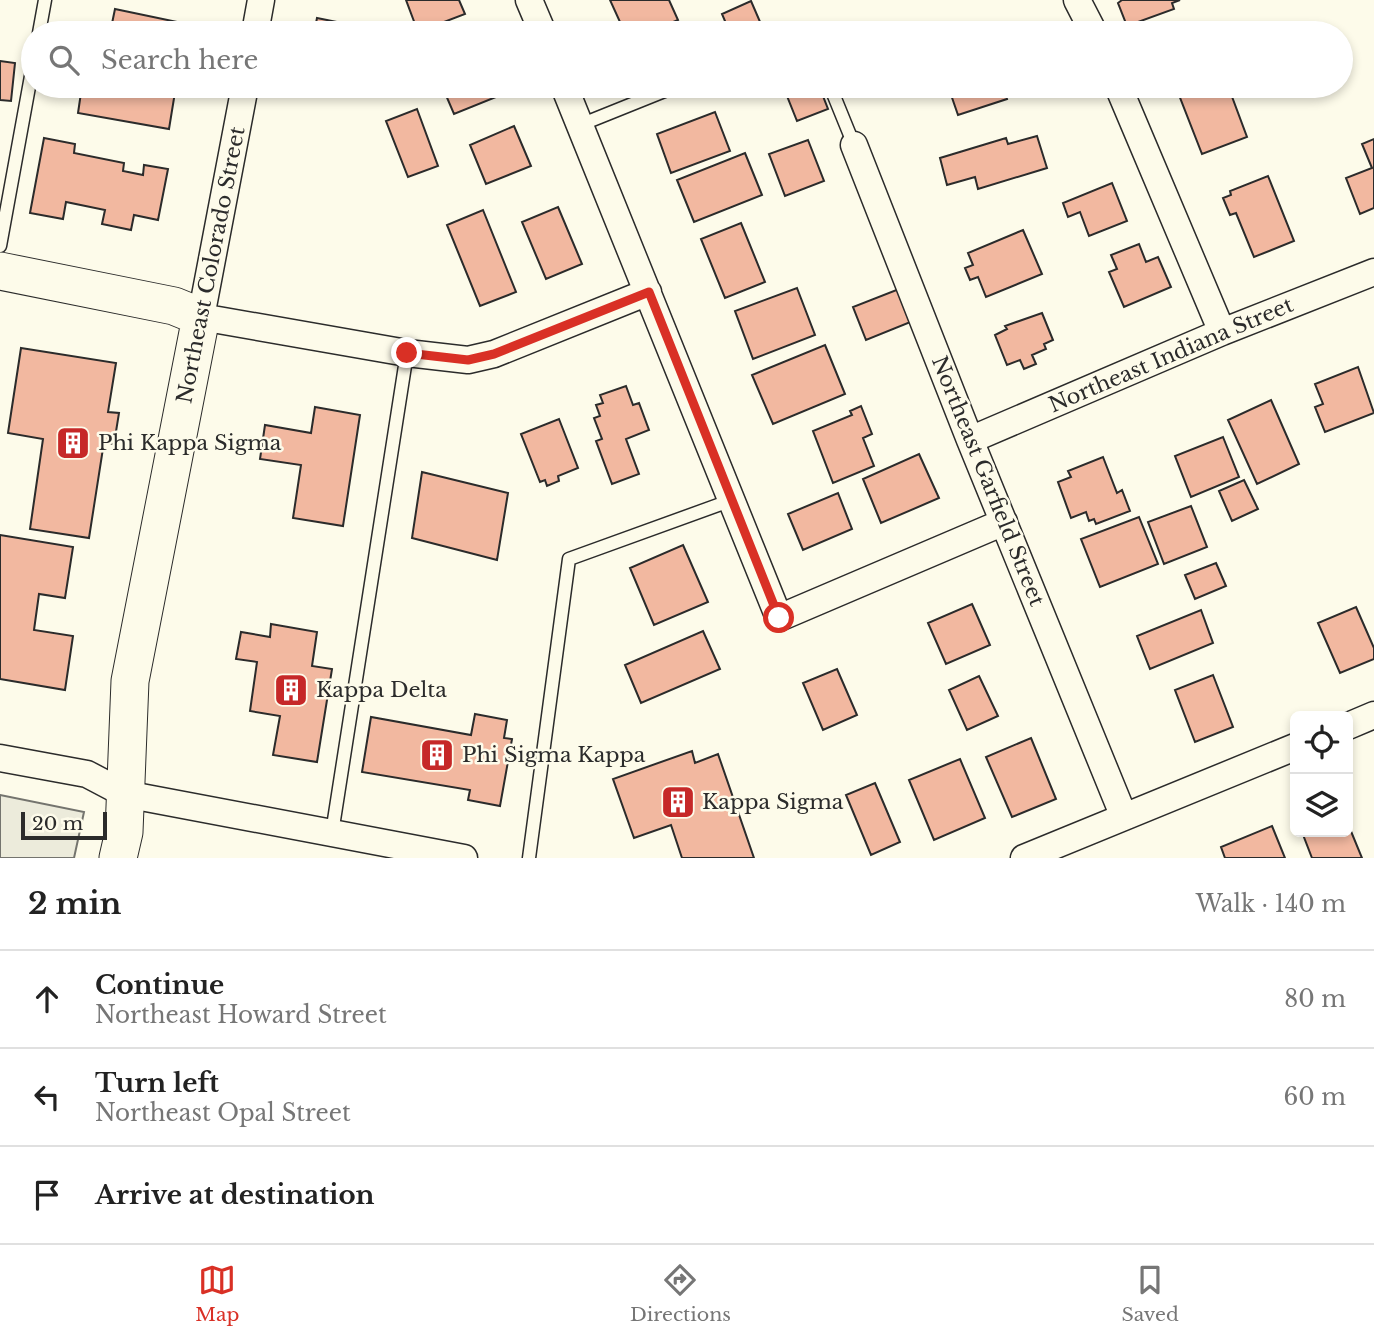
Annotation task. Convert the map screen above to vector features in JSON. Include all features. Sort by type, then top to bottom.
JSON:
[{"type":"street","points":[[257,21],[261,0]]},
{"type":"street","points":[[529,0],[538,21]]},
{"type":"street","points":[[1077,0],[1088,21]]},
{"type":"street","name":"Northeast Colorado Street","points":[[118,858],[124,832],[130,681],[243,98]]},
{"type":"street","points":[[569,98],[779,618],[1004,522]]},
{"type":"street","points":[[1123,98],[1222,332]]},
{"type":"street","name":"Northeast Garfield Street","points":[[854,145],[970,440],[1124,817]]},
{"type":"street","points":[[0,271],[174,306],[201,317],[407,353],[468,360],[494,354],[649,292]]},
{"type":"street","name":"Northeast Indiana Street","points":[[970,440],[1222,332],[1374,272]]},
{"type":"street","points":[[1353,724],[1374,716]]},
{"type":"street","points":[[1024,858],[1290,749]]},
{"type":"street","points":[[0,758],[87,774],[125,794],[464,858]]},
{"type":"lane","points":[[41,21],[45,0]]},
{"type":"lane","points":[[0,246],[27,98]]},
{"type":"lane","points":[[580,125],[647,98]]},
{"type":"lane","points":[[835,98],[854,145]]},
{"type":"lane","points":[[332,833],[407,353]]},
{"type":"lane","points":[[529,858],[569,559],[732,500]]},
{"type":"shaded area","points":[[0,795],[84,812],[74,858],[0,858]]},
{"type":"building","points":[[406,0],[459,0],[465,14],[447,21],[414,21]]},
{"type":"building","points":[[610,0],[669,0],[678,20],[676,21],[620,21]]},
{"type":"building","points":[[1122,0],[1180,0],[1172,3],[1174,9],[1141,21],[1125,21],[1118,3]]},
{"type":"building","points":[[751,1],[760,21],[725,21],[722,14]]},
{"type":"building","points":[[115,9],[172,21],[112,21]]},
{"type":"building","points":[[0,61],[15,63],[11,101],[0,100]]},
{"type":"building","points":[[80,98],[174,98],[169,129],[78,113]]},
{"type":"building","points":[[447,98],[494,98],[454,114]]},
{"type":"building","points":[[788,98],[824,98],[828,109],[797,121]]},
{"type":"building","points":[[952,98],[1007,98],[1007,99],[958,115]]},
{"type":"building","points":[[1180,98],[1232,98],[1247,137],[1202,154]]},
{"type":"building","points":[[417,109],[438,166],[408,177],[386,121]]},
{"type":"building","points":[[715,112],[730,151],[671,173],[657,134]]},
{"type":"building","points":[[514,126],[531,166],[486,184],[470,145]]},
{"type":"building","points":[[1037,136],[1047,168],[978,189],[975,177],[947,185],[940,158],[1006,138],[1008,144]]},
{"type":"building","points":[[44,138],[75,144],[74,153],[124,163],[123,171],[143,175],[144,165],[168,169],[158,220],[134,215],[131,230],[102,224],[105,210],[66,202],[63,219],[30,213]]},
{"type":"building","points":[[1374,139],[1374,208],[1360,214],[1346,178],[1372,168],[1362,144]]},
{"type":"building","points":[[808,140],[824,181],[785,196],[769,154]]},
{"type":"building","points":[[745,153],[762,195],[694,222],[677,180]]},
{"type":"building","points":[[1268,176],[1294,241],[1254,257],[1236,213],[1230,215],[1223,198],[1231,195],[1230,191]]},
{"type":"building","points":[[1112,183],[1127,221],[1089,236],[1080,212],[1068,217],[1063,203]]},
{"type":"building","points":[[558,207],[582,264],[546,279],[522,222]]},
{"type":"building","points":[[483,210],[516,292],[480,306],[447,225]]},
{"type":"building","points":[[741,223],[765,282],[725,298],[701,239]]},
{"type":"building","points":[[1023,230],[1042,274],[986,297],[978,277],[970,280],[965,268],[973,265],[968,253]]},
{"type":"building","points":[[1139,244],[1146,262],[1158,257],[1171,287],[1124,307],[1109,272],[1117,269],[1111,255]]},
{"type":"building","points":[[797,288],[815,335],[753,359],[735,311]]},
{"type":"building","points":[[899,289],[913,321],[866,340],[853,307]]},
{"type":"building","points":[[1042,313],[1053,340],[1044,344],[1046,349],[1032,355],[1036,364],[1024,369],[1020,360],[1007,365],[995,335],[1007,329],[1005,326]]},
{"type":"building","points":[[825,345],[845,394],[773,424],[752,375]]},
{"type":"building","name":"Phi Kappa Sigma","points":[[21,348],[116,363],[108,412],[119,413],[114,444],[104,442],[89,538],[30,529],[43,439],[8,433]]},
{"type":"building","points":[[1358,367],[1374,413],[1325,432],[1315,407],[1323,404],[1315,384]]},
{"type":"building","points":[[626,386],[633,405],[639,403],[649,430],[626,439],[639,474],[612,484],[596,441],[602,439],[594,418],[600,416],[596,405],[603,403],[600,395]]},
{"type":"building","points":[[1271,400],[1299,464],[1257,484],[1228,420]]},
{"type":"building","points":[[861,406],[872,434],[863,438],[874,466],[833,483],[813,431],[852,415],[850,411]]},
{"type":"building","points":[[315,407],[360,415],[343,526],[293,518],[301,465],[260,459],[265,425],[311,433]]},
{"type":"building","points":[[559,419],[578,468],[558,476],[559,481],[547,486],[545,480],[540,482],[521,434]]},
{"type":"building","points":[[1223,437],[1239,477],[1191,497],[1175,456]]},
{"type":"building","points":[[919,454],[939,498],[881,523],[863,479]]},
{"type":"building","points":[[1103,457],[1117,493],[1122,490],[1130,511],[1096,524],[1094,519],[1089,521],[1086,512],[1071,518],[1058,482],[1071,477],[1068,471]]},
{"type":"building","points":[[422,472],[508,493],[497,560],[412,538]]},
{"type":"building","points":[[1244,480],[1258,509],[1232,521],[1219,491]]},
{"type":"building","points":[[838,493],[852,529],[803,550],[788,514]]},
{"type":"building","points":[[1191,506],[1207,547],[1164,564],[1148,522]]},
{"type":"building","points":[[1139,517],[1158,564],[1100,587],[1081,539]]},
{"type":"building","points":[[0,535],[73,547],[65,598],[39,594],[34,630],[73,636],[65,690],[0,679]]},
{"type":"building","points":[[683,545],[708,602],[654,625],[630,568]]},
{"type":"building","points":[[1216,563],[1226,586],[1195,599],[1185,575]]},
{"type":"building","points":[[972,604],[990,645],[946,664],[928,623]]},
{"type":"building","points":[[1356,607],[1374,648],[1374,659],[1340,673],[1318,623]]},
{"type":"building","points":[[1201,610],[1213,643],[1150,669],[1137,636]]},
{"type":"building","name":"Kappa Delta","points":[[271,624],[317,632],[312,666],[332,669],[317,762],[273,755],[280,716],[250,711],[257,662],[236,659],[241,632],[270,637]]},
{"type":"building","points":[[703,631],[720,669],[641,703],[625,665]]},
{"type":"building","points":[[837,669],[857,715],[823,730],[803,683]]},
{"type":"building","points":[[1213,675],[1233,727],[1195,742],[1175,690]]},
{"type":"building","points":[[979,676],[998,716],[967,730],[949,690]]},
{"type":"building","name":"Phi Sigma Kappa","points":[[475,714],[507,720],[504,738],[512,739],[500,806],[468,800],[470,790],[362,772],[371,717],[471,735]]},
{"type":"building","points":[[1031,738],[1056,799],[1012,817],[986,757]]},
{"type":"building","name":"Kappa Sigma","points":[[692,751],[695,763],[718,754],[754,858],[682,858],[671,825],[634,838],[613,779]]},
{"type":"building","points":[[960,759],[985,818],[934,840],[909,780]]},
{"type":"building","points":[[875,783],[900,842],[871,855],[846,795]]},
{"type":"building","points":[[1272,826],[1285,858],[1225,858],[1221,847]]},
{"type":"building","points":[[1353,836],[1362,858],[1312,858],[1304,837]]},
{"type":"place","name":"Phi Kappa Sigma","points":[[73,443]]},
{"type":"place","name":"Kappa Delta","points":[[291,690]]},
{"type":"place","name":"Phi Sigma Kappa","points":[[437,755]]},
{"type":"place","name":"Kappa Sigma","points":[[678,802]]},
{"type":"route","points":[[407,353],[468,360],[494,354],[649,292],[779,618]]}]
